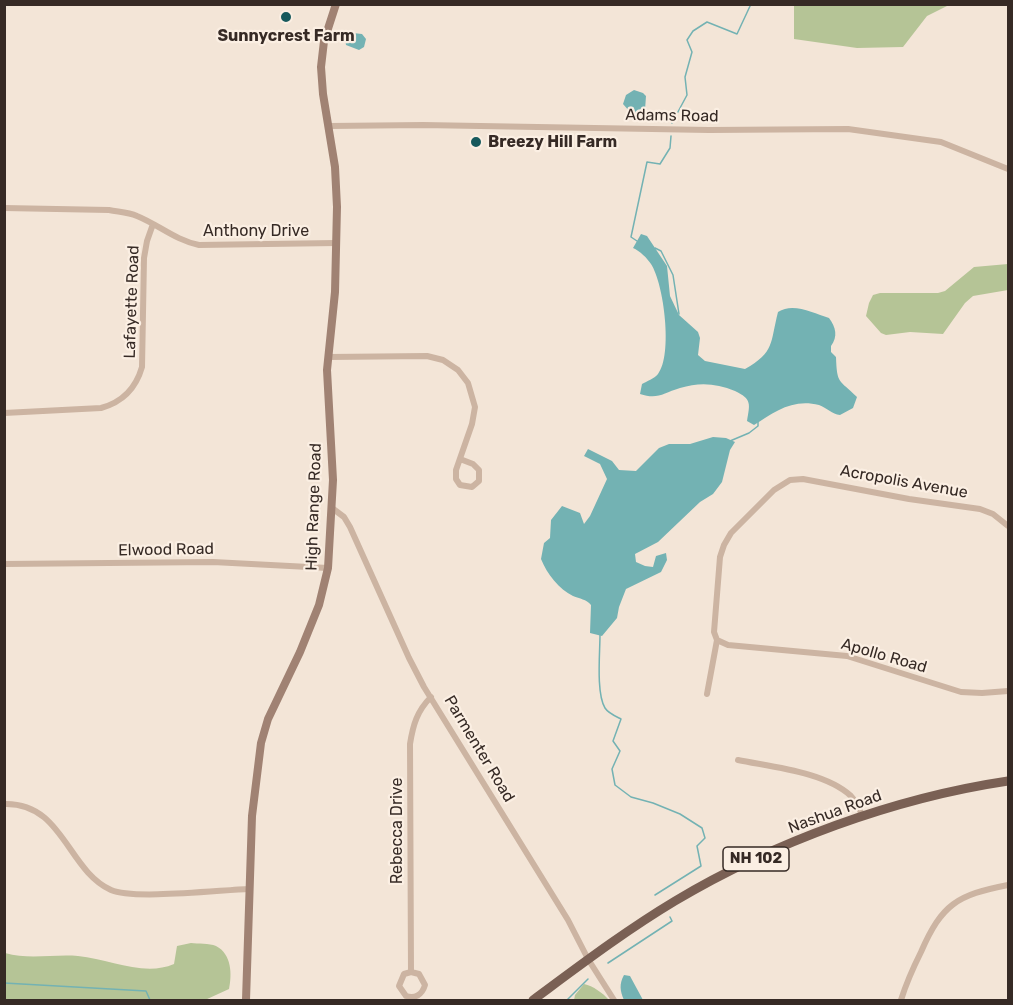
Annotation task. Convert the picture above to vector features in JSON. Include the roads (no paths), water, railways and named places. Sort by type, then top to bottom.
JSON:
[{"type":"main road","name":"Nashua Road","points":[[533,1000],[650,916],[712,881],[784,846],[863,817],[932,797],[1008,781]]},
{"type":"street","name":"High Range Road","points":[[246,1000],[252,816],[261,743],[268,719],[300,652],[319,605],[328,568],[333,469],[327,383],[334,312],[335,167],[322,87],[321,64],[324,41],[336,4]]},
{"type":"street","name":"Adams Road","points":[[329,126],[848,129],[941,142],[1008,168]]},
{"type":"street","name":"Anthony Drive","points":[[4,208],[109,210],[132,214],[179,240],[205,246],[336,243]]},
{"type":"street","name":"Lafayette Road","points":[[4,413],[101,408],[116,403],[130,391],[140,376],[142,367],[144,258],[153,224]]},
{"type":"street","points":[[328,357],[427,356],[451,364],[468,383],[475,407],[472,424],[460,459],[456,478],[460,485],[472,487],[479,481],[479,470],[473,464],[460,459]]},
{"type":"street","name":"Acropolis Avenue","points":[[717,640],[714,632],[719,566],[724,545],[731,533],[774,490],[790,480],[803,479],[909,499],[980,509],[993,514],[1008,526]]},
{"type":"street","name":"Parmenter Road","points":[[332,508],[344,517],[350,527],[409,658],[431,697],[568,920],[588,959],[614,1000]]},
{"type":"street","name":"Elwood Road","points":[[4,564],[213,562],[328,568]]},
{"type":"street","points":[[707,694],[717,640]]},
{"type":"street","name":"Apollo Road","points":[[717,640],[728,645],[847,656],[961,692],[1008,691]]},
{"type":"street","name":"Rebecca Drive","points":[[411,972],[410,744],[412,724],[431,697]]},
{"type":"street","points":[[738,760],[806,773],[852,797],[863,817]]},
{"type":"street","points":[[4,804],[26,806],[42,816],[93,877],[115,892],[143,894],[249,889]]},
{"type":"street","points":[[901,1000],[932,928],[944,912],[965,897],[1008,885]]},
{"type":"street","name":"Rebecca Drive","points":[[411,972],[422,977],[425,985],[421,993],[410,997],[402,993],[399,986],[404,974],[411,972]]},
{"type":"water","points":[[353,33],[362,34],[366,39],[364,47],[359,50],[346,45],[345,37]]},
{"type":"water","points":[[634,90],[646,96],[645,110],[642,114],[630,112],[623,104],[626,95]]},
{"type":"water","points":[[641,234],[647,236],[667,266],[670,296],[679,315],[698,332],[700,338],[698,355],[705,361],[745,369],[767,352],[778,312],[790,308],[810,311],[829,318],[833,325],[835,336],[831,352],[836,357],[840,381],[857,397],[853,408],[840,415],[819,405],[801,403],[769,415],[754,425],[747,421],[749,406],[747,400],[735,391],[721,386],[694,385],[656,396],[640,394],[642,384],[656,376],[663,365],[666,336],[663,303],[656,274],[647,259],[633,248]]},
{"type":"water","points":[[713,437],[726,438],[735,442],[730,450],[722,482],[713,494],[700,502],[658,542],[635,554],[636,562],[645,566],[653,567],[656,556],[666,553],[667,560],[661,572],[626,589],[617,618],[602,636],[590,633],[591,605],[558,585],[541,559],[544,543],[550,538],[551,520],[562,506],[580,513],[584,524],[607,479],[600,464],[584,456],[588,449],[612,461],[619,470],[636,471],[659,448],[669,444],[690,444]]},
{"type":"water","points":[[624,975],[630,976],[643,1000],[624,1000],[621,981]]},
{"type":"waterway","points":[[672,123],[687,95],[685,77],[692,52],[687,40],[693,31],[707,22],[737,34],[751,4]]},
{"type":"waterway","points":[[637,241],[631,237],[647,162],[660,164],[670,148],[671,136]]},
{"type":"waterway","points":[[655,248],[661,251],[673,275],[679,314]]},
{"type":"waterway","points":[[730,441],[749,433],[758,426],[758,421]]},
{"type":"waterway","points":[[600,635],[600,693],[605,708],[621,719],[613,741],[620,751],[612,769],[615,785],[631,797],[680,814],[702,828],[705,838],[697,846],[701,866],[655,895]]},
{"type":"waterway","points":[[608,963],[672,921],[670,917]]},
{"type":"waterway","points":[[567,1000],[588,979]]},
{"type":"waterway","points":[[4,983],[146,991],[150,1000]]},
{"type":"place","name":"Sunnycrest Farm","points":[[286,17]]},
{"type":"place","name":"Breezy Hill Farm","points":[[476,142]]}]
